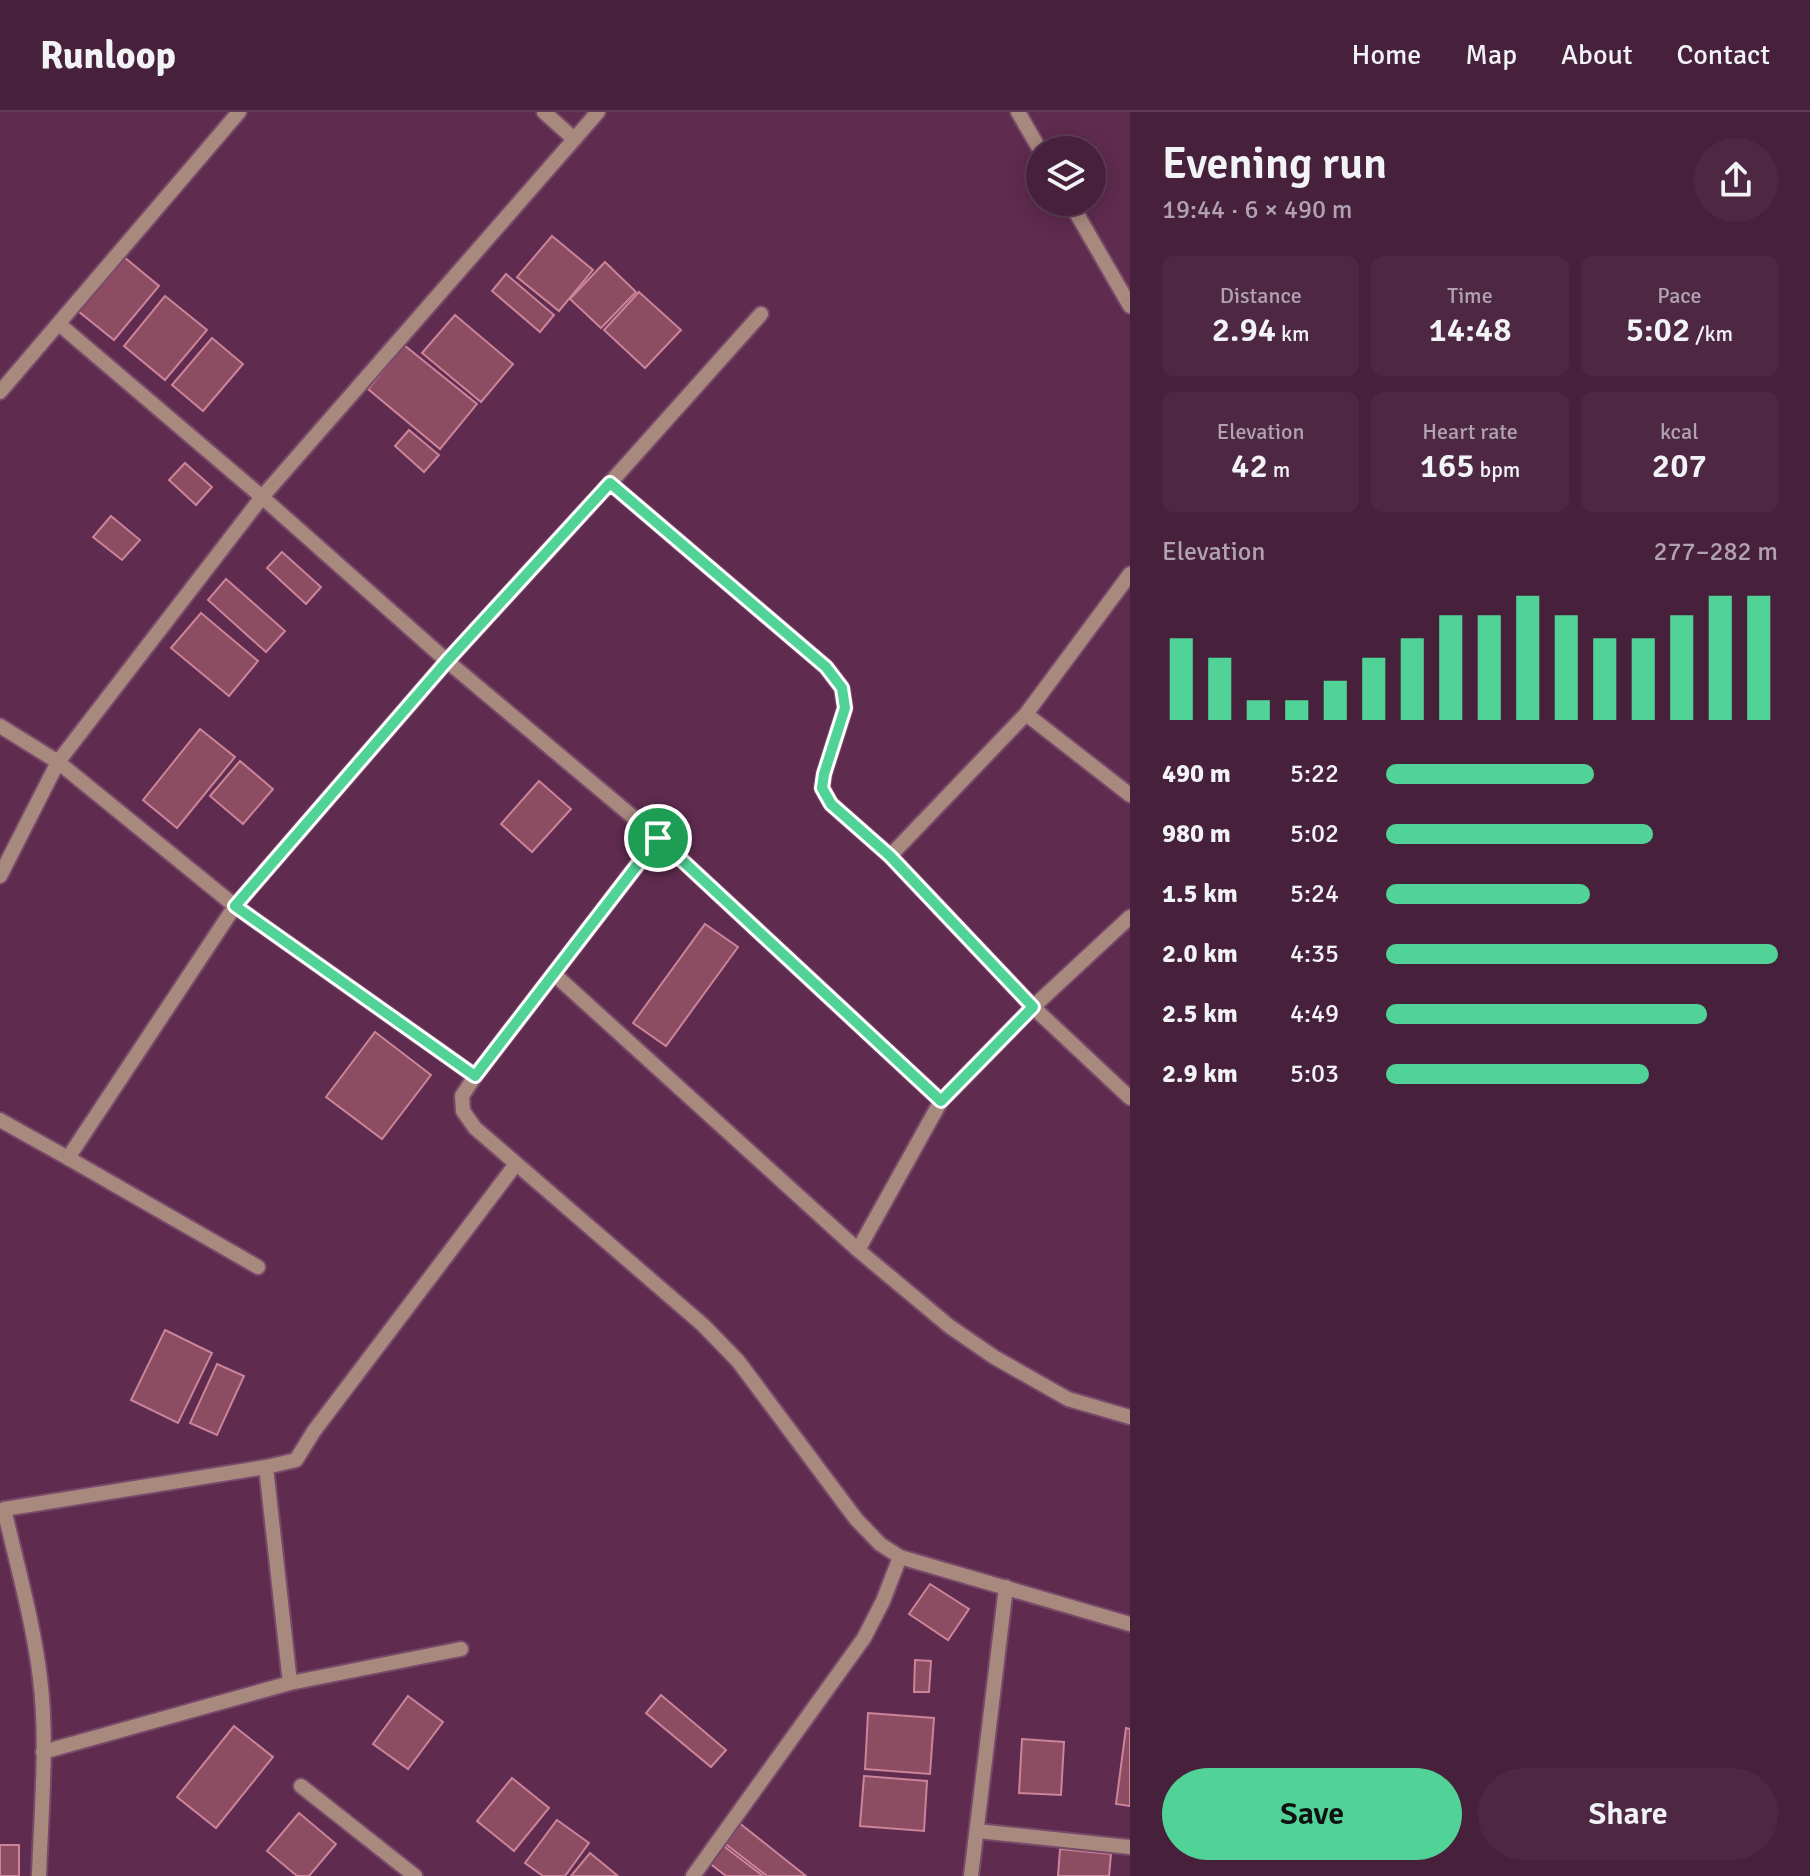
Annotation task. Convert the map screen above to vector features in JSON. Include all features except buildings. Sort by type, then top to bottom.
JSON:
[{"type":"street","points":[[0,392],[239,112]]},
{"type":"street","points":[[544,112],[574,139]]},
{"type":"street","points":[[0,876],[58,762],[262,497],[598,112]]},
{"type":"street","points":[[1018,112],[1032,136]]},
{"type":"street","points":[[1078,216],[1130,306]]},
{"type":"street","points":[[68,1158],[235,906],[447,661],[761,314]]},
{"type":"street","points":[[59,324],[262,497],[447,661],[658,838],[941,1101]]},
{"type":"street","points":[[610,483],[826,667],[842,688],[845,708],[824,774],[822,788],[831,804],[890,856],[1033,1007],[1130,1098]]},
{"type":"street","points":[[890,856],[1026,714],[1130,574]]},
{"type":"street","points":[[1026,714],[1130,795]]},
{"type":"street","points":[[0,726],[58,762],[235,906],[475,1076]]},
{"type":"street","points":[[658,838],[475,1076],[462,1096],[463,1111],[475,1128],[703,1325],[730,1352],[856,1519],[880,1544],[900,1557],[1130,1624]]},
{"type":"street","points":[[858,1250],[941,1101],[1033,1007],[1130,917]]},
{"type":"street","points":[[554,974],[858,1250],[949,1326],[994,1357],[1068,1399],[1130,1417]]},
{"type":"street","points":[[0,1120],[258,1267]]},
{"type":"street","points":[[39,1876],[43,1752],[40,1680],[1,1504],[266,1467],[296,1460],[314,1431],[516,1164]]},
{"type":"street","points":[[266,1467],[290,1683]]},
{"type":"street","points":[[693,1876],[864,1638],[900,1557]]},
{"type":"street","points":[[971,1876],[1006,1587]]},
{"type":"street","points":[[43,1752],[290,1683],[461,1649]]},
{"type":"street","points":[[301,1786],[415,1876]]},
{"type":"street","points":[[977,1831],[1130,1847]]},
{"type":"route","points":[[610,483],[826,667],[842,688],[845,708],[824,774],[822,788],[831,804],[890,856],[1033,1007],[941,1101],[658,838],[475,1076],[235,906],[447,661],[610,483]]}]
